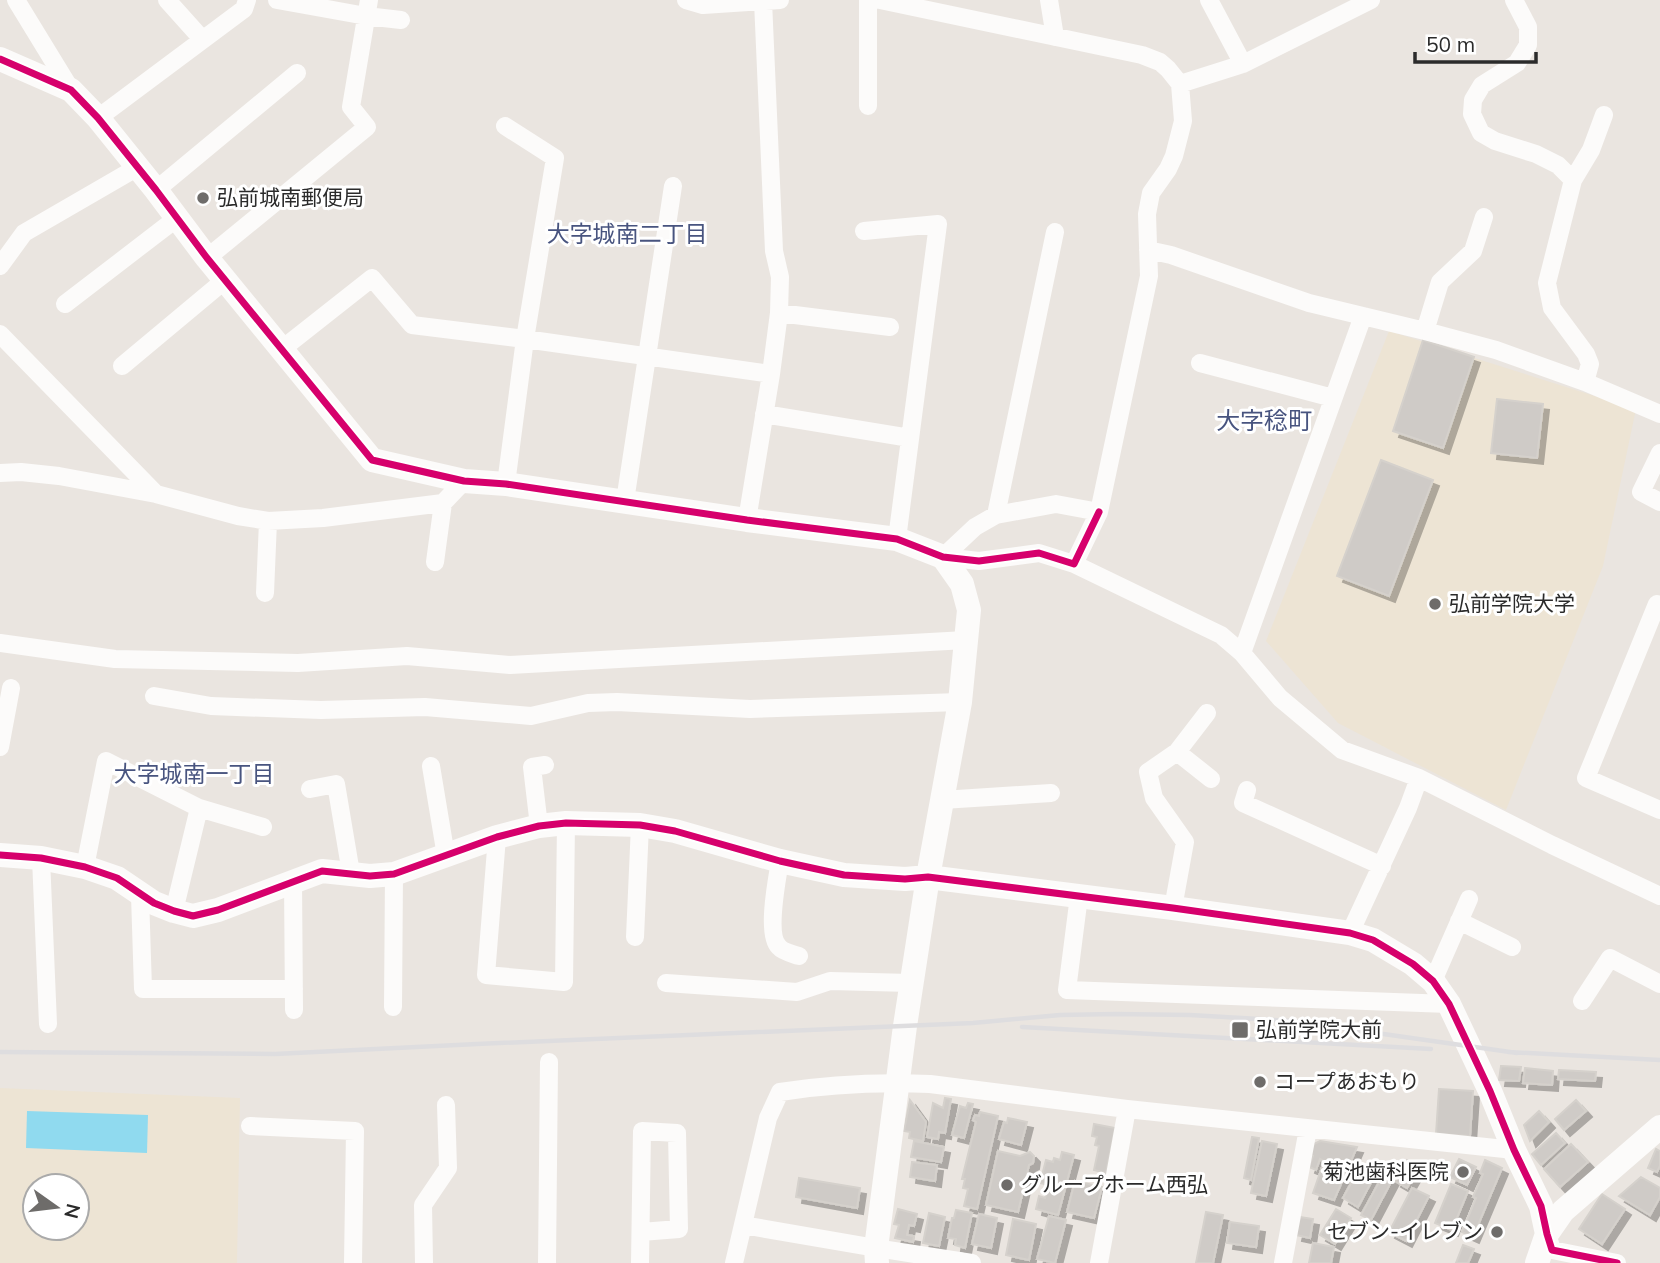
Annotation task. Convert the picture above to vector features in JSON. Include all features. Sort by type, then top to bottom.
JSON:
[{"type":"street","points":[[16,0],[71,90],[138,167],[207,258],[373,460],[464,481],[506,484],[897,539],[943,557],[979,561],[1039,553],[1074,565],[1221,635],[1242,653],[1280,698],[1342,750],[1419,778],[1660,896]]},
{"type":"street","points":[[167,0],[202,39]]},
{"type":"street","points":[[98,118],[244,9],[247,0]]},
{"type":"street","points":[[277,0],[368,8],[401,20]]},
{"type":"street","points":[[868,0],[868,106]]},
{"type":"street","points":[[880,0],[1142,55],[1160,62],[1180,84],[1183,121],[1174,156],[1151,193],[1147,214],[1149,276],[1099,512],[1074,565]]},
{"type":"street","points":[[1049,0],[1055,37]]},
{"type":"street","points":[[1209,0],[1243,64]]},
{"type":"street","points":[[1180,84],[1243,64],[1343,6],[1371,0]]},
{"type":"street","points":[[1514,0],[1528,27],[1528,44],[1517,63],[1482,85],[1473,100],[1472,114],[1481,132],[1495,141],[1536,154],[1558,165],[1573,180]]},
{"type":"street","points":[[697,2],[772,1],[774,251],[780,277],[779,313],[747,520]]},
{"type":"street","points":[[207,258],[367,127],[351,107],[368,8]]},
{"type":"street","points":[[0,59],[71,90]]},
{"type":"street","points":[[156,190],[297,73]]},
{"type":"street","points":[[1585,382],[1590,364],[1586,354],[1552,308],[1547,283],[1573,180],[1591,150],[1604,115]]},
{"type":"street","points":[[505,126],[555,158],[525,339],[506,484]]},
{"type":"street","points":[[0,266],[24,233],[138,167]]},
{"type":"street","points":[[625,501],[673,186]]},
{"type":"street","points":[[1425,331],[1440,282],[1474,251],[1484,217]]},
{"type":"street","points":[[65,304],[177,218]]},
{"type":"street","points":[[864,231],[938,224],[897,539]]},
{"type":"street","points":[[996,515],[1055,232]]},
{"type":"street","points":[[1148,250],[1309,303],[1496,350],[1585,382],[1660,414]]},
{"type":"street","points":[[282,349],[372,278],[412,325],[771,374]]},
{"type":"street","points":[[122,366],[225,280]]},
{"type":"street","points":[[779,313],[890,327]]},
{"type":"street","points":[[1242,653],[1363,316]]},
{"type":"street","points":[[0,334],[156,494]]},
{"type":"street","points":[[1200,363],[1334,398]]},
{"type":"street","points":[[764,414],[910,438]]},
{"type":"street","points":[[1660,453],[1641,492],[1660,502]]},
{"type":"street","points":[[0,473],[59,476],[156,494],[238,516],[268,521],[323,518],[443,503]]},
{"type":"street","points":[[435,562],[443,503],[464,481]]},
{"type":"street","points":[[943,557],[975,527],[996,515],[1056,504],[1099,512]]},
{"type":"street","points":[[265,593],[268,521]]},
{"type":"street","points":[[877,1256],[911,983],[960,702],[969,610],[962,584],[943,557]]},
{"type":"street","points":[[1657,604],[1586,778],[1660,810]]},
{"type":"street","points":[[0,643],[116,659],[298,663],[407,656],[510,665],[966,640]]},
{"type":"street","points":[[0,747],[11,688]]},
{"type":"street","points":[[154,696],[211,706],[321,710],[425,707],[531,716],[588,703],[617,702],[750,709],[960,702]]},
{"type":"street","points":[[1173,908],[1185,842],[1154,798],[1148,772],[1177,752],[1207,713]]},
{"type":"street","points":[[1177,752],[1211,779]]},
{"type":"street","points":[[85,867],[106,761],[199,808],[263,827]]},
{"type":"street","points":[[539,826],[532,767],[545,765]]},
{"type":"street","points":[[431,766],[446,856]]},
{"type":"street","points":[[1350,933],[1408,808],[1419,778]]},
{"type":"street","points":[[310,789],[336,784],[351,873]]},
{"type":"street","points":[[1247,790],[1242,803],[1382,866]]},
{"type":"street","points":[[942,800],[1051,793]]},
{"type":"street","points":[[174,911],[199,808]]},
{"type":"street","points":[[497,837],[486,975],[564,982],[566,823]]},
{"type":"street","points":[[0,855],[41,858],[85,867],[117,878],[155,903],[193,916],[218,910],[322,871],[370,876],[394,874],[497,837],[539,826],[566,823],[640,825],[676,831],[780,861],[844,875],[905,879],[928,877],[1350,933],[1373,940],[1413,964],[1433,981],[1449,1004],[1541,1206],[1552,1250],[1617,1263]]},
{"type":"street","points":[[635,937],[640,825]]},
{"type":"street","points":[[41,858],[48,1024]]},
{"type":"street","points":[[780,861],[772,924],[774,940],[780,949],[799,956]]},
{"type":"street","points":[[393,1007],[394,874]]},
{"type":"street","points":[[293,881],[294,1010]]},
{"type":"street","points":[[140,895],[143,989],[294,989]]},
{"type":"street","points":[[1079,895],[1066,989],[1449,1004]]},
{"type":"street","points":[[1433,981],[1469,899]]},
{"type":"street","points":[[1459,921],[1512,947]]},
{"type":"street","points":[[1582,1001],[1609,958],[1660,984]]},
{"type":"street","points":[[666,984],[797,992],[830,981],[911,983]]},
{"type":"street","points":[[547,1263],[549,1062]]},
{"type":"street","points":[[734,1263],[768,1118],[780,1091],[823,1085],[930,1084],[1127,1109],[1514,1150]]},
{"type":"street","points":[[425,1263],[423,1205],[448,1168],[446,1104]]},
{"type":"street","points":[[1099,1263],[1127,1109]]},
{"type":"street","points":[[250,1126],[355,1130],[353,1263]]},
{"type":"street","points":[[1537,1263],[1547,1234],[1563,1211],[1660,1127]]},
{"type":"street","points":[[1283,1263],[1308,1129]]},
{"type":"street","points":[[640,1263],[642,1131],[677,1133],[680,1229],[641,1232]]},
{"type":"street","points":[[743,1225],[877,1256],[972,1263]]},
{"type":"shaded area","name":"弘前学院大学","points":[[1389,331],[1636,409],[1603,566],[1506,810],[1338,723],[1266,641]]},
{"type":"shaded area","points":[[0,1088],[240,1098],[237,1263],[0,1263]]},
{"type":"water","points":[[27,1111],[148,1115],[147,1153],[26,1148]]},
{"type":"building","points":[[1423,340],[1474,357],[1443,448],[1393,431]]},
{"type":"building","points":[[1497,399],[1543,404],[1537,458],[1491,453]]},
{"type":"building","points":[[1381,460],[1433,480],[1389,596],[1337,576]]},
{"type":"building","points":[[1501,1066],[1521,1067],[1519,1081],[1499,1080]]},
{"type":"building","points":[[1525,1068],[1553,1071],[1552,1085],[1523,1083]]},
{"type":"building","points":[[1559,1070],[1596,1072],[1595,1081],[1558,1079]]},
{"type":"building","points":[[1439,1089],[1473,1091],[1470,1136],[1436,1134]]},
{"type":"building","points":[[945,1098],[951,1099],[945,1133],[939,1132],[938,1139],[927,1137],[933,1103],[943,1108]]},
{"type":"building","points":[[910,1100],[926,1122],[923,1141],[909,1138],[910,1132],[904,1131]]},
{"type":"building","points":[[1576,1100],[1586,1111],[1564,1130],[1555,1119]]},
{"type":"building","points":[[968,1103],[973,1104],[964,1138],[952,1135],[960,1106],[966,1108]]},
{"type":"building","points":[[1539,1111],[1549,1122],[1530,1141],[1524,1125]]},
{"type":"building","points":[[980,1112],[998,1116],[977,1209],[964,1206],[968,1189],[963,1188],[965,1179],[962,1179],[976,1122],[973,1120]]},
{"type":"building","points":[[1008,1118],[1027,1122],[1021,1145],[999,1139],[1004,1122],[1007,1123]]},
{"type":"building","points":[[1094,1124],[1115,1128],[1106,1173],[1094,1170],[1099,1146],[1095,1145],[1097,1137],[1092,1136]]},
{"type":"building","points":[[1556,1133],[1565,1143],[1541,1165],[1532,1154]]},
{"type":"building","points":[[1252,1137],[1259,1138],[1251,1180],[1244,1178]]},
{"type":"building","points":[[914,1141],[944,1147],[941,1162],[911,1157]]},
{"type":"building","points":[[1262,1141],[1277,1144],[1266,1196],[1251,1193]]},
{"type":"building","points":[[1320,1141],[1357,1147],[1334,1200],[1313,1193],[1324,1161],[1320,1159],[1316,1170],[1309,1167],[1313,1156],[1309,1155],[1314,1144]]},
{"type":"building","points":[[1571,1144],[1588,1162],[1560,1187],[1544,1169]]},
{"type":"building","points":[[1656,1149],[1660,1151],[1660,1166],[1657,1172],[1648,1168]]},
{"type":"building","name":"グループホーム西弘","points":[[998,1151],[1020,1156],[1030,1152],[1034,1156],[1033,1163],[1029,1165],[1018,1212],[986,1205]]},
{"type":"building","points":[[1062,1152],[1074,1155],[1058,1215],[1036,1209],[1039,1196],[1045,1198],[1049,1185],[1040,1183],[1046,1160],[1060,1160]]},
{"type":"building","name":"菊池歯科医院","points":[[1459,1159],[1476,1167],[1467,1185],[1450,1177]]},
{"type":"building","points":[[1407,1160],[1419,1167],[1407,1188],[1395,1181]]},
{"type":"building","points":[[1485,1160],[1502,1168],[1473,1237],[1462,1232],[1476,1198],[1473,1197],[1483,1174],[1480,1173]]},
{"type":"building","points":[[912,1162],[937,1165],[935,1181],[910,1177]]},
{"type":"building","points":[[1390,1162],[1399,1167],[1371,1220],[1361,1215]]},
{"type":"building","points":[[1365,1170],[1375,1175],[1358,1207],[1343,1198],[1355,1176],[1360,1179]]},
{"type":"building","points":[[1641,1177],[1660,1188],[1660,1197],[1650,1215],[1619,1196]]},
{"type":"building","points":[[799,1178],[860,1188],[857,1208],[796,1197]]},
{"type":"building","points":[[1075,1181],[1102,1187],[1094,1218],[1067,1212]]},
{"type":"building","points":[[1451,1184],[1468,1191],[1452,1230],[1435,1223]]},
{"type":"building","points":[[1412,1188],[1429,1196],[1406,1241],[1389,1232]]},
{"type":"building","points":[[1602,1194],[1625,1209],[1602,1244],[1579,1229]]},
{"type":"building","points":[[898,1209],[917,1214],[914,1226],[909,1225],[907,1235],[914,1236],[913,1242],[895,1238],[899,1225],[894,1224]]},
{"type":"building","points":[[1336,1209],[1351,1218],[1335,1244],[1320,1235]]},
{"type":"building","points":[[956,1210],[972,1213],[965,1248],[955,1245],[956,1239],[948,1238]]},
{"type":"building","points":[[1206,1212],[1223,1215],[1213,1263],[1196,1263]]},
{"type":"building","points":[[929,1213],[945,1217],[939,1246],[923,1243]]},
{"type":"building","points":[[979,1214],[997,1218],[991,1248],[972,1244]]},
{"type":"building","points":[[1049,1216],[1066,1220],[1055,1263],[1037,1259]]},
{"type":"building","points":[[1300,1217],[1313,1219],[1310,1238],[1296,1235]]},
{"type":"building","points":[[1013,1219],[1036,1224],[1029,1260],[1006,1255]]},
{"type":"building","points":[[1230,1222],[1259,1226],[1256,1247],[1227,1243]]},
{"type":"building","points":[[1313,1243],[1334,1247],[1331,1263],[1309,1263]]},
{"type":"building","points":[[1463,1245],[1474,1249],[1468,1263],[1456,1263]]},
{"type":"railway","points":[[0,1052],[275,1054],[973,1023],[1060,1015],[1116,1014],[1292,1021],[1517,1053]]},
{"type":"railway","points":[[1022,1027],[1431,1049]]},
{"type":"railway","points":[[1508,1052],[1660,1060]]},
{"type":"cycle path","points":[[0,59],[71,90],[98,118],[207,258],[372,460],[464,481],[506,484],[897,539],[943,557],[979,561],[1039,553],[1074,564],[1099,512]]},
{"type":"cycle path","points":[[0,855],[41,858],[85,867],[117,878],[154,903],[193,916],[218,910],[322,871],[370,876],[394,874],[497,837],[539,826],[566,823],[640,825],[675,831],[780,861],[844,875],[905,879],[928,877],[1350,933],[1373,940],[1413,964],[1433,981],[1449,1004],[1541,1206],[1552,1250],[1617,1263]]},
{"type":"place","name":"弘前城南郵便局","points":[[203,198]]},
{"type":"place","name":"弘前学院大学","points":[[1435,604]]},
{"type":"place","name":"弘前学院大前","points":[[1240,1030]]},
{"type":"place","name":"コープあおもり","points":[[1260,1082]]},
{"type":"place","name":"菊池歯科医院","points":[[1463,1172]]},
{"type":"place","name":"グループホーム西弘","points":[[1007,1185]]},
{"type":"place","name":"セブン-イレブン","points":[[1497,1232]]},
{"type":"district","name":"大字城南二丁目","points":[[627,234]]},
{"type":"district","name":"大字稔町","points":[[1264,421]]},
{"type":"district","name":"大字城南一丁目","points":[[194,774]]}]
